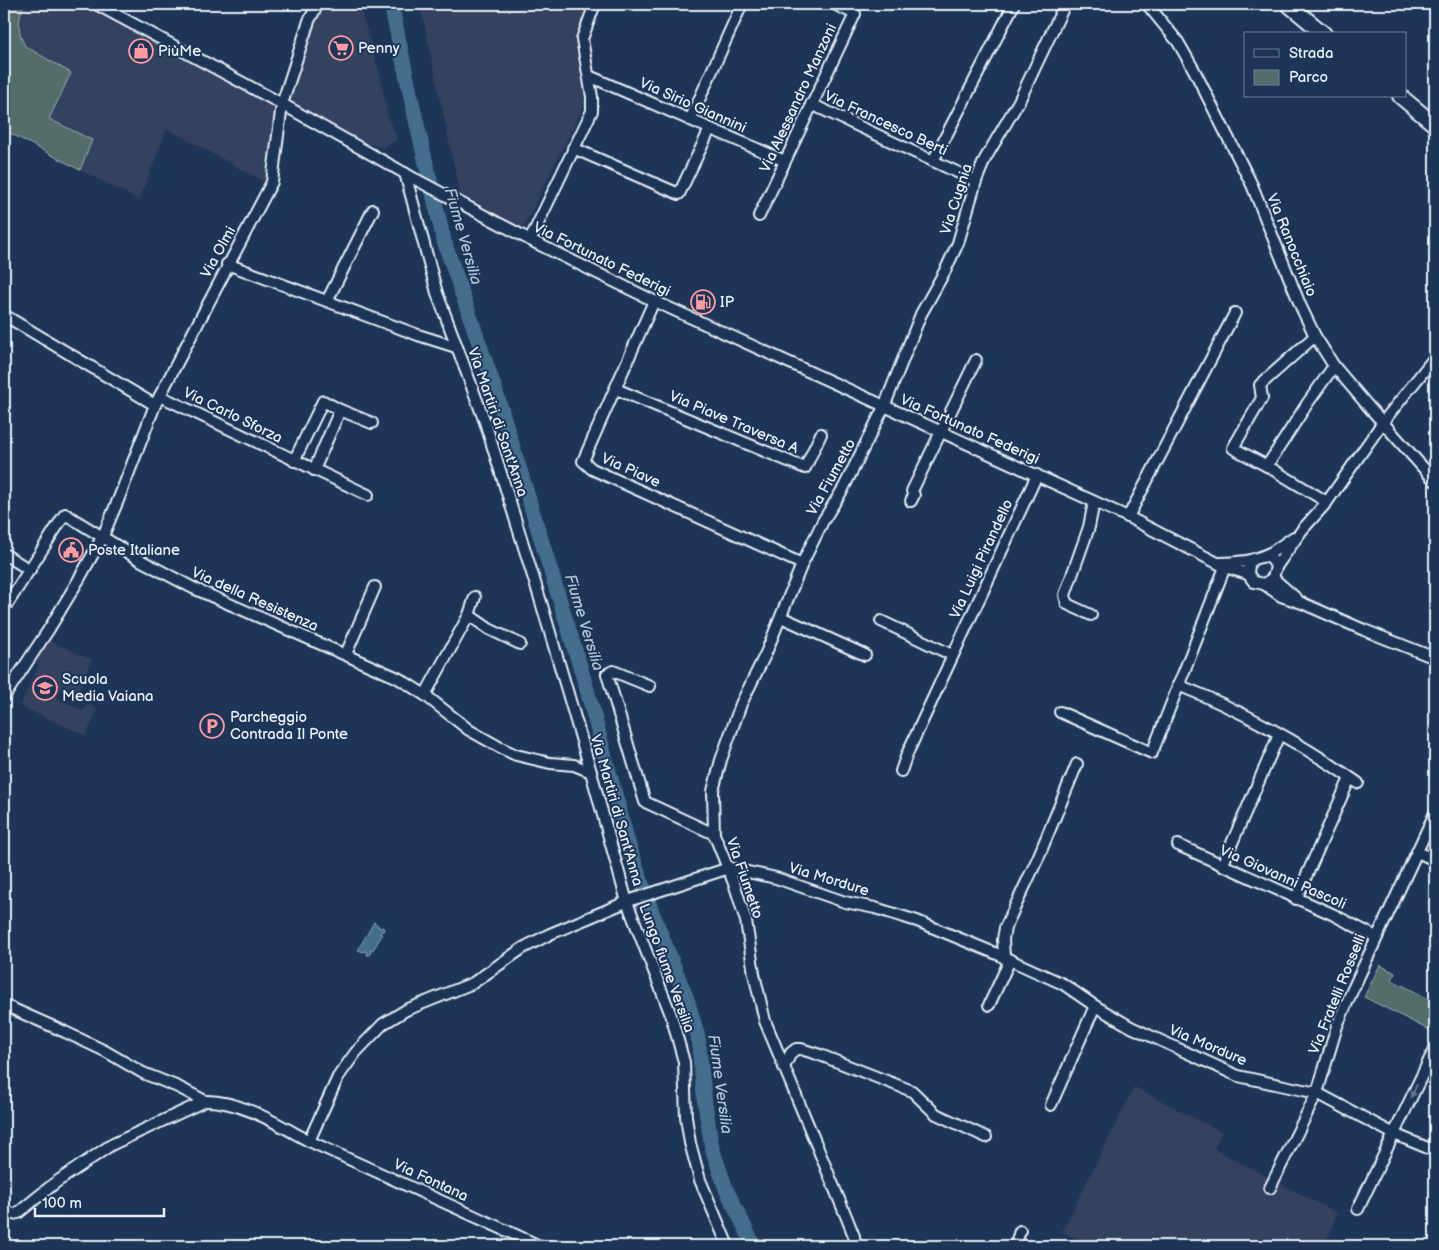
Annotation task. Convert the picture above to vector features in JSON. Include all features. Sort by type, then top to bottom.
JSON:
[{"type":"main road","points":[[1288,4],[1322,32]]},
{"type":"main road","points":[[1402,98],[1435,125]]},
{"type":"street","name":"Via Fortunato Federigi","points":[[96,4],[282,104],[466,207],[530,240],[654,301],[1037,475],[1222,565],[1248,574]]},
{"type":"street","name":"Via Olmi","points":[[4,697],[49,629],[102,536],[157,401],[272,182],[282,104],[309,21],[318,4]]},
{"type":"street","points":[[530,240],[592,111],[592,97],[582,39],[595,4]]},
{"type":"street","points":[[690,120],[742,4]]},
{"type":"street","name":"Via Alessandro Manzoni","points":[[759,216],[855,14],[834,4]]},
{"type":"street","points":[[933,161],[1014,4]]},
{"type":"street","name":"Via Cugnia","points":[[884,407],[921,314],[958,243],[976,181],[985,158],[1019,101],[1065,4]]},
{"type":"street","name":"Via Ranocchiaio","points":[[1147,4],[1178,42],[1194,70],[1252,185],[1301,307],[1315,336],[1334,366],[1435,481]]},
{"type":"street","name":"Via Sirio Giannini","points":[[589,76],[785,161]]},
{"type":"street","name":"Via Francesco Berti","points":[[811,104],[976,181]]},
{"type":"street","points":[[573,148],[679,194],[710,129]]},
{"type":"street","name":"Via Martiri di Sant'Anna","points":[[309,1140],[338,1077],[356,1052],[383,1024],[406,1010],[473,983],[523,948],[629,901],[511,503],[482,414],[437,293],[405,173]]},
{"type":"street","points":[[327,301],[373,210]]},
{"type":"street","points":[[228,264],[418,335],[456,347]]},
{"type":"street","name":"Via Piave","points":[[654,301],[583,461],[592,470],[802,564]]},
{"type":"street","points":[[1128,518],[1235,314]]},
{"type":"street","points":[[4,315],[157,401]]},
{"type":"street","points":[[1315,336],[1260,385],[1262,398],[1233,448],[1327,502]]},
{"type":"street","points":[[1435,357],[1383,422],[1327,502],[1302,530],[1284,545],[1252,560],[1249,564],[1248,574],[1254,582],[1264,584],[1281,596],[1435,658]]},
{"type":"street","points":[[911,501],[914,495],[912,491],[976,360]]},
{"type":"street","points":[[1267,466],[1334,366]]},
{"type":"street","name":"Via Piave Traversa A","points":[[616,389],[805,468],[821,434]]},
{"type":"street","name":"Via Carlo Sforza","points":[[157,401],[368,495]]},
{"type":"street","name":"Via Carlo Sforza","points":[[294,461],[323,401],[372,423]]},
{"type":"street","name":"Via Fiumetto","points":[[855,1246],[854,1236],[766,1021],[754,974],[746,921],[729,868],[714,834],[713,791],[720,760],[741,704],[781,617],[802,564],[884,407]]},
{"type":"street","points":[[314,470],[340,410]]},
{"type":"street","name":"Via Luigi Pirandello","points":[[901,771],[952,655],[1037,475]]},
{"type":"street","points":[[1090,615],[1067,604],[1065,595],[1089,527],[1094,502]]},
{"type":"street","points":[[4,600],[8,603],[65,514],[102,536]]},
{"type":"street","points":[[1264,584],[1275,573],[1302,530]]},
{"type":"street","name":"Via della Resistenza","points":[[102,536],[140,560],[193,588],[398,678],[425,695],[469,730],[501,748],[516,755],[550,763],[574,765],[592,772]]},
{"type":"street","points":[[4,554],[30,570]]},
{"type":"street","points":[[1262,556],[1271,559],[1275,573],[1302,603]]},
{"type":"street","points":[[1060,712],[1152,753],[1222,565],[1252,560]]},
{"type":"street","points":[[346,654],[375,587]]},
{"type":"street","points":[[425,695],[470,615],[475,598]]},
{"type":"street","points":[[470,615],[489,629],[520,644]]},
{"type":"street","points":[[781,617],[865,655]]},
{"type":"street","points":[[881,621],[952,655]]},
{"type":"street","points":[[650,686],[613,671],[608,674],[644,802],[714,834]]},
{"type":"street","points":[[1178,685],[1231,708],[1354,781],[1296,899]]},
{"type":"street","points":[[1222,866],[1279,735]]},
{"type":"street","points":[[989,1005],[1007,959],[1003,939],[1005,928],[1038,858],[1077,764]]},
{"type":"street","name":"Via Fratelli Rosselli","points":[[1270,1188],[1316,1093],[1338,1026],[1376,937],[1435,813]]},
{"type":"street","name":"Via Giovanni Pascoli","points":[[1178,845],[1332,914],[1376,937]]},
{"type":"street","points":[[1417,852],[1435,860]]},
{"type":"street","name":"Via Mordure","points":[[629,901],[729,868],[776,878],[845,902],[875,908],[917,921],[1063,984],[1094,1006],[1157,1039],[1238,1076],[1316,1093],[1394,1134],[1435,1151]]},
{"type":"street","name":"Lungo fiume Versilia","points":[[629,901],[675,1028],[684,1062],[686,1117],[690,1142],[700,1180],[728,1246]]},
{"type":"street","points":[[4,1005],[105,1051],[143,1073],[178,1087],[205,1102]]},
{"type":"street","points":[[1051,1105],[1094,1006]]},
{"type":"street","points":[[1358,1209],[1435,1048]]},
{"type":"street","points":[[784,1066],[791,1053],[796,1049],[820,1055],[912,1091],[936,1114],[986,1137]]},
{"type":"street","points":[[4,1211],[12,1214],[18,1212],[55,1183],[111,1145],[205,1102],[218,1101],[254,1113],[309,1140]]},
{"type":"street","name":"Via Fontana","points":[[309,1140],[540,1246]]},
{"type":"street","points":[[1015,1246],[1020,1231]]},
{"type":"shaded area","points":[[24,4],[89,4],[277,109],[271,164],[265,182],[167,129],[139,200],[80,170],[92,140],[49,119],[71,73],[25,46],[20,38],[19,15]]},
{"type":"shaded area","points":[[325,4],[359,4],[381,78],[388,118],[398,139],[383,148],[361,141],[293,102],[291,98],[314,27]]},
{"type":"shaded area","points":[[420,4],[588,4],[575,42],[585,104],[522,230],[460,194]]},
{"type":"shaded area","name":"Scuola Media Vaiana","points":[[46,639],[92,660],[78,691],[63,685],[57,698],[83,711],[87,704],[98,709],[86,736],[20,706],[39,664],[36,662]]},
{"type":"shaded area","points":[[374,922],[379,928],[383,927],[384,930],[380,933],[382,935],[373,950],[370,950],[371,953],[367,955],[366,951],[358,950]]},
{"type":"shaded area","points":[[1134,1087],[1222,1132],[1214,1149],[1337,1213],[1325,1246],[1094,1246],[1062,1232]]},
{"type":"green space","points":[[11,4],[24,4],[19,25],[25,46],[71,73],[49,119],[92,140],[80,170],[4,130],[4,17]]},
{"type":"green space","points":[[1380,965],[1395,973],[1392,980],[1435,1002],[1435,1028],[1433,1032],[1364,997]]},
{"type":"waterway","name":"Fiume Versilia","points":[[391,4],[444,241],[496,392],[586,686],[629,846],[652,912],[687,999],[698,1037],[712,1148],[726,1189],[754,1246]]},
{"type":"place","name":"Penny","points":[[341,48]]},
{"type":"place","name":"PiùMe","points":[[141,51]]},
{"type":"place","name":"IP","points":[[703,302]]},
{"type":"place","name":"Poste Italiane","points":[[71,550]]},
{"type":"place","name":"Scuola Media Vaiana","points":[[45,688]]},
{"type":"place","name":"Parcheggio Contrada Il Ponte","points":[[212,726]]}]
